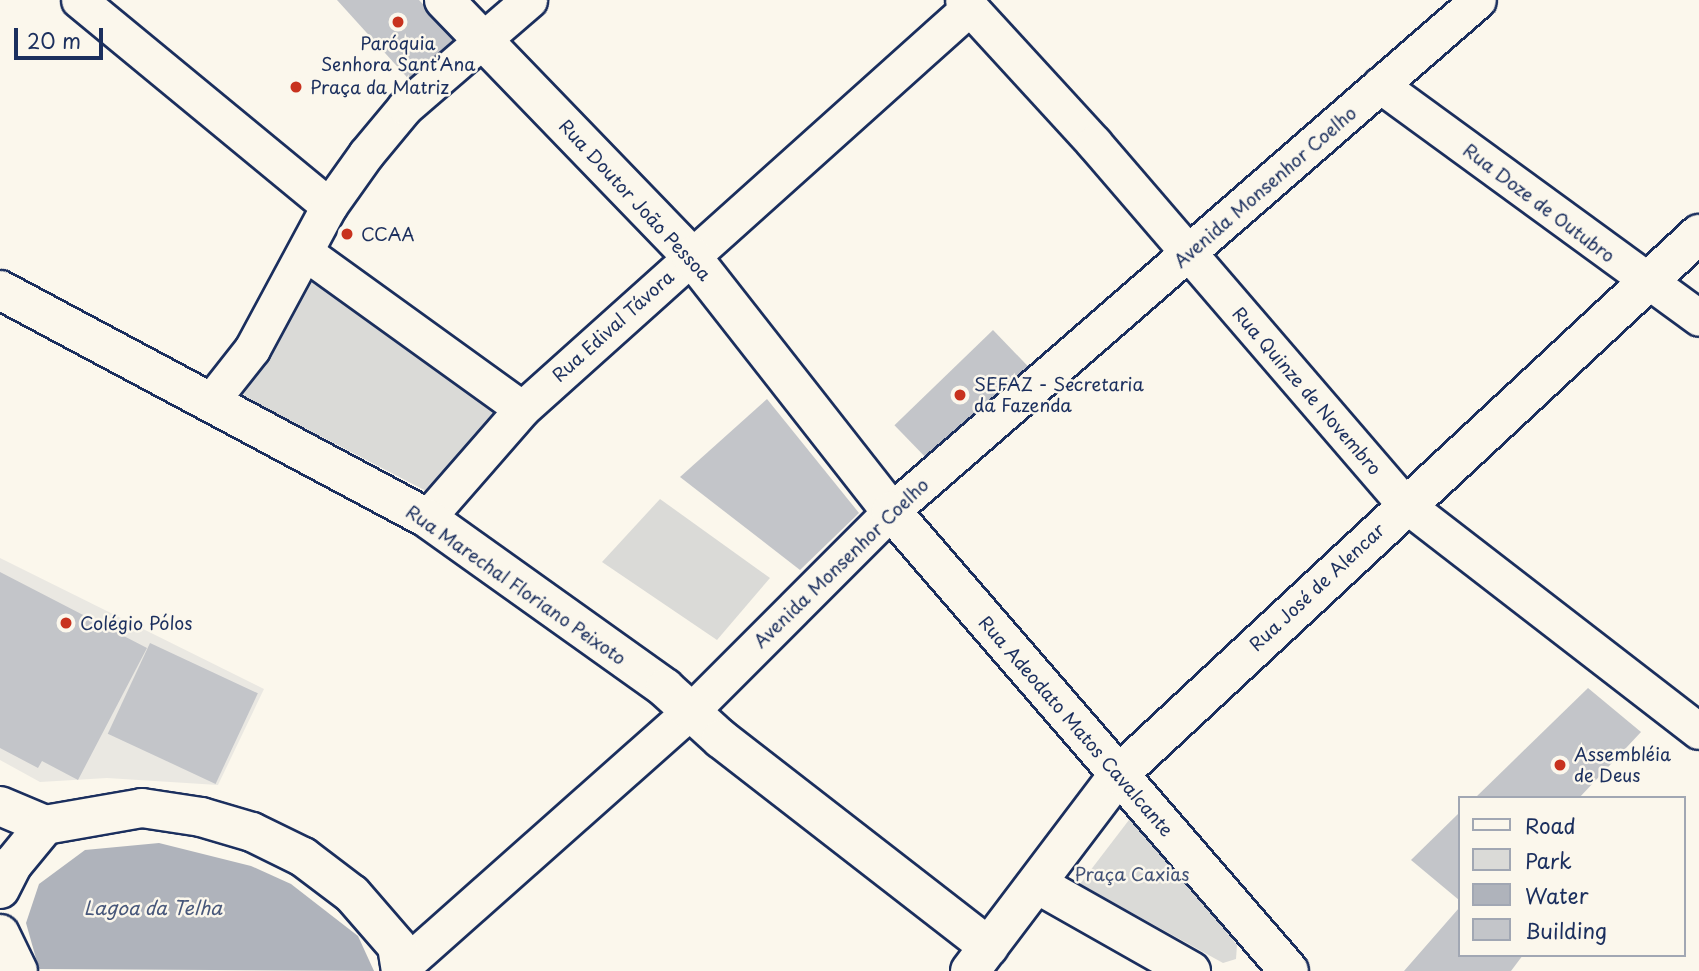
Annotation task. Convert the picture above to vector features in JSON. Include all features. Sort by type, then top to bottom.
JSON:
[{"type":"main road","name":"Rua Doutor João Pessoa","points":[[444,0],[691,256],[891,511]]},
{"type":"main road","name":"Rua José de Alencar","points":[[979,959],[1118,775],[1644,281],[1699,234]]},
{"type":"main road","name":"Rua Marechal Floriano Peixoto","points":[[0,289],[427,518],[692,710],[721,739],[979,959]]},
{"type":"main road","name":"Rua Adeodato Matos Cavalcante","points":[[891,511],[1289,971]]},
{"type":"main road","points":[[0,806],[45,825],[142,808],[201,817],[252,832],[303,857],[352,894],[397,946],[401,970]]},
{"type":"main road","points":[[0,889],[13,864],[45,825]]},
{"type":"main road","points":[[1037,884],[1191,971]]},
{"type":"main road","points":[[0,934],[18,971]]},
{"type":"street","points":[[79,0],[330,206]]},
{"type":"street","points":[[211,401],[252,349],[330,206],[405,107],[485,41],[529,0]]},
{"type":"street","name":"Avenida Monsenhor Coelho","points":[[401,970],[692,710],[891,511],[1189,255],[1470,3]]},
{"type":"street","name":"Rua Quinze de Novembro","points":[[966,4],[1405,504],[1699,731]]},
{"type":"street","name":"Rua Edival Távora","points":[[427,518],[522,409],[966,4]]},
{"type":"street","name":"Rua Doze de Outubro","points":[[1380,85],[1644,281],[1699,318]]},
{"type":"street","points":[[306,253],[522,409]]},
{"type":"shaded area","name":"Colégio Pólos","points":[[0,558],[264,689],[218,785],[107,778],[40,782],[0,760]]},
{"type":"green space","points":[[314,270],[507,407],[434,495],[243,396]]},
{"type":"green space","points":[[660,499],[770,578],[717,640],[602,562]]},
{"type":"green space","name":"Praça Caxias","points":[[1132,816],[1237,945],[1236,959],[1223,963],[1080,884]]},
{"type":"water","name":"Lagoa da Telha","points":[[159,843],[251,866],[291,884],[358,936],[374,971],[39,969],[26,923],[39,884],[85,850]]},
{"type":"building","name":"Paróquia Senhora Sant’Ana","points":[[337,0],[419,0],[459,43],[414,85]]},
{"type":"building","name":"SEFAZ - Secretaria da Fazenda","points":[[993,330],[1029,367],[931,463],[894,425]]},
{"type":"building","points":[[767,399],[859,513],[800,570],[680,477]]},
{"type":"building","points":[[0,572],[147,648],[78,780],[42,761],[38,768],[0,748]]},
{"type":"building","points":[[150,643],[258,693],[216,784],[108,734]]},
{"type":"building","name":"Assembléia de Deus","points":[[1588,688],[1641,732],[1581,796],[1477,796]]},
{"type":"building","points":[[1458,814],[1458,899],[1411,860]]},
{"type":"building","points":[[1458,909],[1458,957],[1522,957],[1511,971],[1404,971]]},
{"type":"place","name":"Paróquia Senhora Sant’Ana","points":[[398,22]]},
{"type":"place","name":"Praça da Matriz","points":[[296,87]]},
{"type":"place","name":"CCAA","points":[[347,234]]},
{"type":"place","name":"SEFAZ - Secretaria da Fazenda","points":[[960,395]]},
{"type":"place","name":"Colégio Pólos","points":[[66,623]]},
{"type":"place","name":"Assembléia de Deus","points":[[1560,765]]}]
